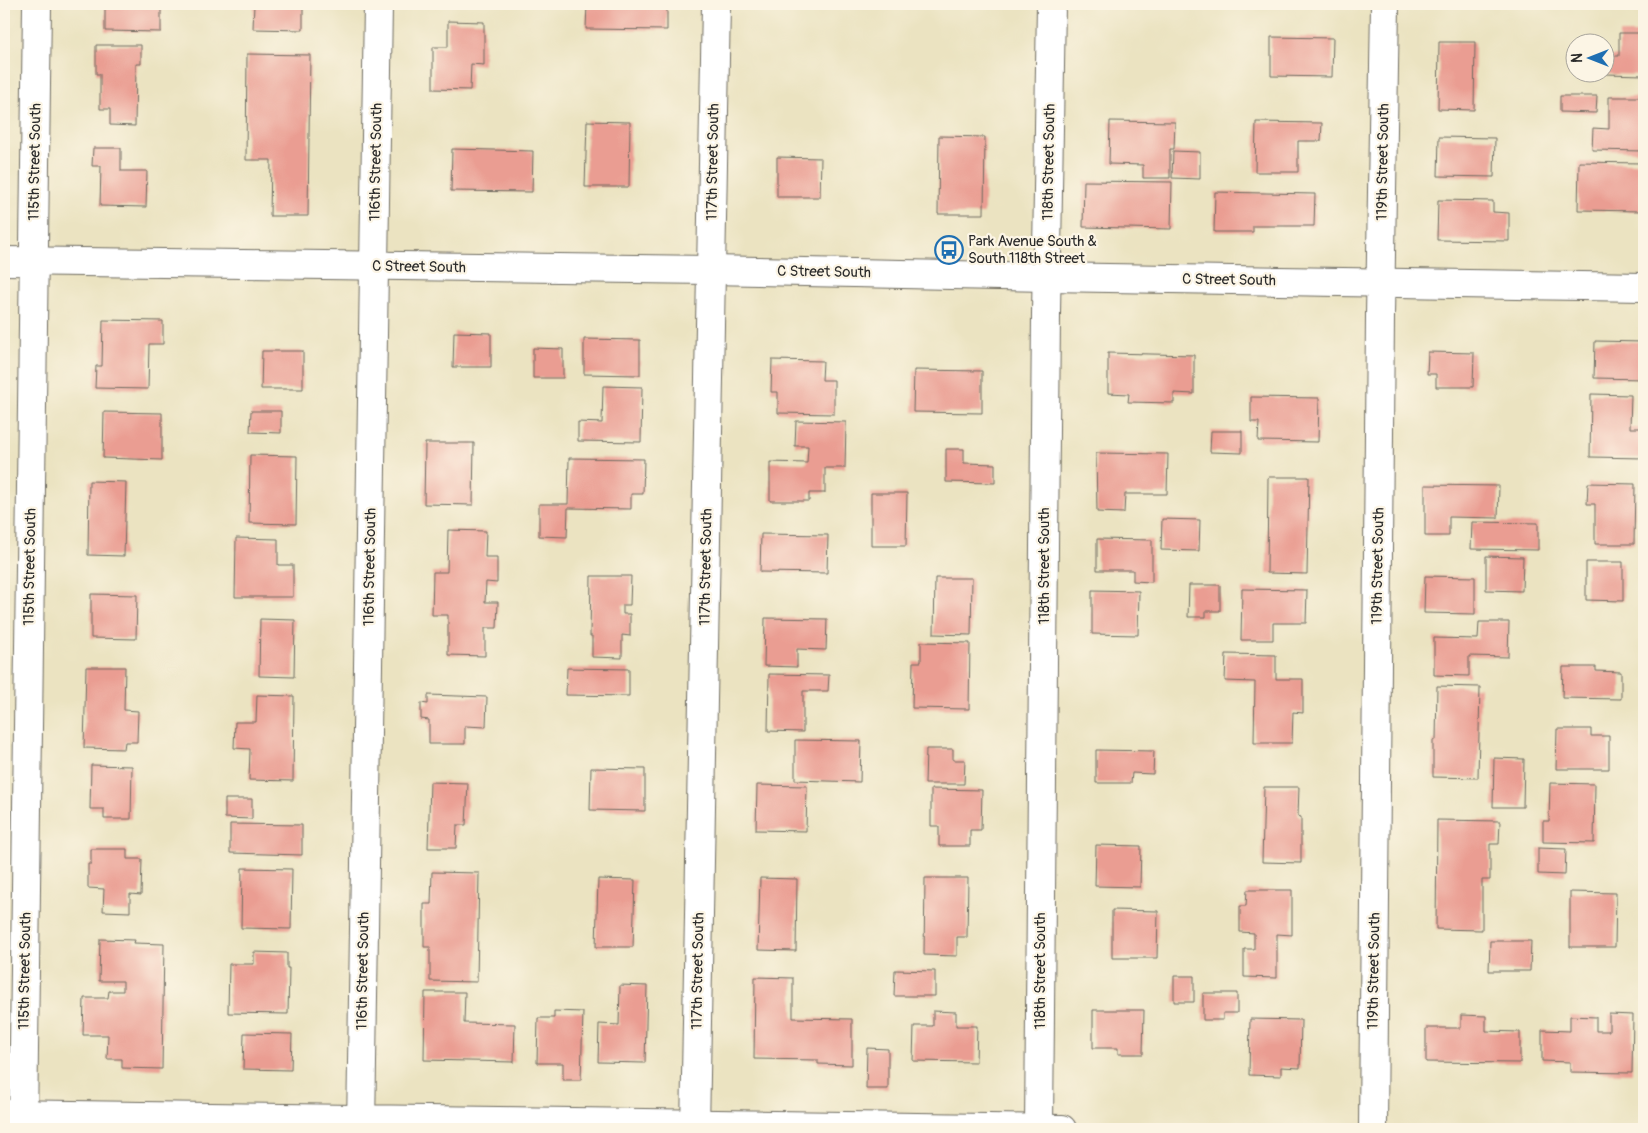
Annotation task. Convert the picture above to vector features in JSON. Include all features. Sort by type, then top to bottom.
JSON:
[{"type":"street","name":"115th Street South","points":[[17,1119],[34,262],[37,4]]},
{"type":"street","name":"116th Street South","points":[[361,1124],[378,4]]},
{"type":"street","name":"117th Street South","points":[[695,1126],[716,4]]},
{"type":"street","name":"118th Street South","points":[[1039,1129],[1046,277],[1051,4]]},
{"type":"street","name":"119th Street South","points":[[1373,1129],[1381,282],[1386,4]]},
{"type":"street","name":"C Street South","points":[[4,262],[712,270],[1644,287]]},
{"type":"street","points":[[17,1119],[361,1124],[1062,1129]]},
{"type":"building","points":[[105,4],[161,4],[161,32],[105,31]]},
{"type":"building","points":[[254,4],[303,4],[303,30],[253,29]]},
{"type":"building","points":[[587,4],[667,4],[667,30],[586,29]]},
{"type":"building","points":[[448,21],[484,22],[484,65],[471,64],[470,90],[433,89],[433,47],[448,47]]},
{"type":"building","points":[[1619,33],[1644,33],[1644,75],[1616,74],[1616,56],[1619,56]]},
{"type":"building","points":[[1271,37],[1333,38],[1332,77],[1271,76]]},
{"type":"building","points":[[1439,42],[1475,42],[1474,110],[1438,109]]},
{"type":"building","points":[[96,45],[141,45],[141,64],[136,64],[135,126],[110,125],[110,109],[100,109],[100,74],[96,74]]},
{"type":"building","points":[[247,54],[310,55],[308,216],[270,216],[271,160],[246,160]]},
{"type":"building","points":[[1560,96],[1597,96],[1596,113],[1560,112]]},
{"type":"building","points":[[1609,97],[1644,97],[1644,151],[1592,150],[1593,128],[1609,129]]},
{"type":"building","points":[[587,121],[630,122],[629,187],[585,187]]},
{"type":"building","points":[[1110,121],[1175,122],[1174,149],[1170,149],[1170,178],[1143,178],[1143,165],[1109,164]]},
{"type":"building","points":[[1256,122],[1322,123],[1321,141],[1298,141],[1298,172],[1255,172]]},
{"type":"building","points":[[939,136],[985,137],[984,214],[938,214]]},
{"type":"building","points":[[1439,137],[1495,138],[1494,177],[1438,176]]},
{"type":"building","points":[[93,148],[121,148],[121,171],[147,171],[146,207],[100,206],[101,166],[92,166]]},
{"type":"building","points":[[452,149],[533,151],[532,192],[451,191]]},
{"type":"building","points":[[1173,151],[1200,152],[1200,179],[1172,178]]},
{"type":"building","points":[[777,157],[821,158],[820,197],[777,197]]},
{"type":"building","points":[[1579,162],[1642,163],[1642,211],[1578,210]]},
{"type":"building","points":[[1084,181],[1172,182],[1171,229],[1083,227]]},
{"type":"building","points":[[1215,192],[1315,194],[1314,226],[1253,226],[1253,232],[1214,232]]},
{"type":"building","points":[[1438,200],[1493,201],[1493,212],[1509,213],[1509,241],[1437,240]]},
{"type":"building","points":[[103,320],[163,321],[163,344],[149,344],[148,389],[95,388],[96,366],[102,366]]},
{"type":"building","points":[[454,332],[491,333],[491,367],[453,367]]},
{"type":"building","points":[[584,339],[640,340],[640,375],[584,374]]},
{"type":"building","points":[[1595,341],[1644,342],[1644,379],[1594,378]]},
{"type":"building","points":[[533,348],[563,349],[563,378],[533,378]]},
{"type":"building","points":[[262,351],[303,351],[303,389],[261,389]]},
{"type":"building","points":[[1428,352],[1474,353],[1473,387],[1436,387],[1436,374],[1427,374]]},
{"type":"building","points":[[1108,353],[1194,355],[1194,394],[1174,393],[1174,403],[1128,402],[1129,394],[1108,393]]},
{"type":"building","points":[[772,360],[823,361],[822,380],[834,380],[834,414],[778,413],[778,392],[771,392]]},
{"type":"building","points":[[914,370],[982,371],[982,413],[913,412]]},
{"type":"building","points":[[603,386],[642,387],[641,442],[578,441],[578,422],[602,423]]},
{"type":"building","points":[[1591,394],[1631,395],[1630,428],[1644,428],[1644,458],[1590,457]]},
{"type":"building","points":[[1251,397],[1319,398],[1318,442],[1258,441],[1259,422],[1251,422]]},
{"type":"building","points":[[251,411],[281,411],[281,433],[250,432]]},
{"type":"building","points":[[104,412],[162,413],[162,460],[103,458]]},
{"type":"building","points":[[796,421],[846,422],[845,468],[825,468],[825,493],[809,493],[809,501],[770,501],[770,462],[807,463],[808,446],[795,446]]},
{"type":"building","points":[[1211,431],[1242,431],[1242,453],[1210,452]]},
{"type":"building","points":[[425,443],[474,443],[473,505],[424,504]]},
{"type":"building","points":[[946,449],[964,449],[964,463],[995,464],[995,483],[946,482]]},
{"type":"building","points":[[1096,453],[1168,454],[1167,494],[1125,494],[1124,513],[1097,512]]},
{"type":"building","points":[[250,455],[297,456],[296,524],[249,523]]},
{"type":"building","points":[[569,458],[644,459],[643,494],[631,494],[631,509],[568,508],[567,537],[539,536],[539,504],[568,504]]},
{"type":"building","points":[[1268,477],[1309,477],[1307,574],[1267,573]]},
{"type":"building","points":[[89,481],[126,482],[124,556],[88,555]]},
{"type":"building","points":[[1588,483],[1635,484],[1634,544],[1595,544],[1595,504],[1587,504]]},
{"type":"building","points":[[1425,485],[1499,486],[1498,518],[1449,517],[1449,536],[1425,536]]},
{"type":"building","points":[[871,493],[907,493],[906,546],[871,546]]},
{"type":"building","points":[[1162,519],[1200,520],[1199,551],[1161,550]]},
{"type":"building","points":[[1472,522],[1538,523],[1538,550],[1471,549]]},
{"type":"building","points":[[448,530],[486,531],[485,557],[497,557],[497,583],[486,582],[485,602],[498,602],[497,628],[485,628],[485,656],[448,655],[448,615],[432,615],[433,572],[447,572]]},
{"type":"building","points":[[761,534],[828,535],[827,573],[760,572]]},
{"type":"building","points":[[236,538],[278,539],[278,565],[293,565],[293,597],[235,597]]},
{"type":"building","points":[[1097,539],[1152,540],[1152,582],[1133,581],[1133,570],[1097,570]]},
{"type":"building","points":[[1486,556],[1523,557],[1522,591],[1486,590]]},
{"type":"building","points":[[1586,562],[1623,562],[1623,601],[1586,600]]},
{"type":"building","points":[[591,576],[631,576],[630,605],[623,605],[623,614],[630,614],[630,636],[622,635],[622,658],[592,657],[592,636],[590,636]]},
{"type":"building","points":[[1425,576],[1475,577],[1475,614],[1424,613]]},
{"type":"building","points":[[935,578],[972,578],[971,635],[934,634]]},
{"type":"building","points":[[1189,585],[1220,585],[1220,611],[1206,611],[1206,617],[1188,617]]},
{"type":"building","points":[[1242,589],[1307,590],[1306,623],[1273,623],[1273,640],[1241,640]]},
{"type":"building","points":[[1092,590],[1139,591],[1138,635],[1092,634]]},
{"type":"building","points":[[91,594],[137,595],[136,639],[91,638]]},
{"type":"building","points":[[765,618],[827,619],[826,650],[797,649],[797,667],[764,666]]},
{"type":"building","points":[[260,619],[295,620],[294,677],[259,676]]},
{"type":"building","points":[[1479,622],[1509,622],[1508,657],[1469,656],[1469,676],[1434,675],[1434,638],[1478,639]]},
{"type":"building","points":[[921,642],[970,643],[969,709],[912,708],[913,662],[921,662]]},
{"type":"building","points":[[1226,654],[1276,655],[1276,679],[1303,679],[1303,713],[1293,712],[1292,743],[1254,743],[1255,682],[1225,681]]},
{"type":"building","points":[[86,667],[125,667],[124,710],[138,711],[137,742],[125,742],[124,749],[84,748]]},
{"type":"building","points":[[1563,667],[1596,667],[1596,671],[1621,672],[1621,699],[1562,698]]},
{"type":"building","points":[[567,668],[629,669],[629,696],[566,695]]},
{"type":"building","points":[[769,674],[829,675],[828,691],[803,691],[803,732],[768,731]]},
{"type":"building","points":[[1437,686],[1480,687],[1478,778],[1433,777],[1433,740],[1436,740]]},
{"type":"building","points":[[257,695],[294,696],[293,781],[249,780],[250,749],[234,748],[235,722],[256,722]]},
{"type":"building","points":[[428,695],[487,697],[486,727],[465,726],[465,744],[429,744],[429,720],[421,719],[421,703],[428,704]]},
{"type":"building","points":[[1557,729],[1591,729],[1591,736],[1609,736],[1609,769],[1556,769]]},
{"type":"building","points":[[795,740],[861,741],[860,782],[795,780]]},
{"type":"building","points":[[926,749],[953,749],[953,760],[965,760],[964,784],[925,784]]},
{"type":"building","points":[[1096,750],[1154,751],[1153,774],[1132,773],[1131,783],[1096,783]]},
{"type":"building","points":[[1494,758],[1524,759],[1523,807],[1493,807]]},
{"type":"building","points":[[91,765],[132,766],[131,819],[104,819],[104,809],[90,809]]},
{"type":"building","points":[[591,768],[645,769],[645,811],[590,810]]},
{"type":"building","points":[[430,782],[468,783],[466,825],[457,825],[456,848],[428,848]]},
{"type":"building","points":[[1550,783],[1595,784],[1594,843],[1543,842],[1543,821],[1549,821]]},
{"type":"building","points":[[757,785],[807,786],[806,831],[756,830]]},
{"type":"building","points":[[1264,787],[1299,787],[1298,816],[1301,817],[1301,863],[1262,862]]},
{"type":"building","points":[[931,789],[982,790],[981,830],[970,830],[970,846],[939,846],[939,826],[931,826]]},
{"type":"building","points":[[225,799],[252,799],[252,819],[225,818]]},
{"type":"building","points":[[1437,820],[1500,821],[1499,844],[1490,844],[1490,880],[1482,880],[1482,930],[1436,929]]},
{"type":"building","points":[[230,824],[302,825],[302,855],[230,853]]},
{"type":"building","points":[[1096,845],[1141,846],[1140,887],[1095,886]]},
{"type":"building","points":[[1538,848],[1566,849],[1565,875],[1538,874]]},
{"type":"building","points":[[91,849],[127,849],[127,859],[142,859],[141,895],[130,894],[130,912],[103,911],[104,889],[88,888],[88,864],[91,864]]},
{"type":"building","points":[[242,868],[292,869],[291,929],[241,928]]},
{"type":"building","points":[[432,872],[479,873],[477,982],[430,981],[430,947],[424,947],[424,904],[431,904]]},
{"type":"building","points":[[760,878],[797,879],[796,951],[758,950]]},
{"type":"building","points":[[925,878],[968,878],[967,937],[957,937],[957,956],[924,955]]},
{"type":"building","points":[[598,879],[635,880],[633,947],[596,947]]},
{"type":"building","points":[[1247,890],[1292,890],[1292,935],[1277,934],[1277,978],[1244,977],[1244,949],[1254,949],[1254,933],[1240,932],[1240,906],[1246,906]]},
{"type":"building","points":[[1570,892],[1616,893],[1615,947],[1570,947]]},
{"type":"building","points":[[1112,910],[1158,911],[1157,958],[1112,958]]},
{"type":"building","points":[[100,939],[135,940],[134,943],[164,944],[162,1069],[122,1068],[122,1059],[107,1059],[108,1035],[83,1035],[84,998],[108,998],[109,991],[123,991],[123,981],[99,981]]},
{"type":"building","points":[[1490,941],[1531,941],[1530,971],[1489,971]]},
{"type":"building","points":[[254,952],[287,953],[287,968],[289,968],[288,1014],[228,1013],[229,964],[254,964]]},
{"type":"building","points":[[895,970],[935,971],[935,996],[894,996]]},
{"type":"building","points":[[1174,976],[1194,976],[1194,1002],[1174,1002]]},
{"type":"building","points":[[755,977],[793,978],[793,1018],[852,1019],[852,1065],[818,1064],[818,1060],[754,1059]]},
{"type":"building","points":[[620,985],[647,986],[645,1063],[598,1062],[599,1024],[619,1025]]},
{"type":"building","points":[[425,992],[465,992],[464,1023],[515,1024],[514,1062],[424,1060]]},
{"type":"building","points":[[1203,993],[1237,993],[1237,1013],[1223,1013],[1223,1020],[1203,1020]]},
{"type":"building","points":[[1093,1010],[1144,1010],[1143,1054],[1118,1054],[1118,1048],[1093,1048]]},
{"type":"building","points":[[554,1011],[583,1012],[581,1080],[563,1080],[563,1063],[537,1063],[538,1018],[554,1018]]},
{"type":"building","points":[[933,1011],[956,1012],[956,1026],[977,1026],[976,1062],[913,1061],[914,1026],[933,1026]]},
{"type":"building","points":[[1609,1014],[1633,1015],[1632,1073],[1570,1072],[1570,1062],[1542,1061],[1542,1030],[1570,1031],[1570,1016],[1596,1017],[1596,1031],[1609,1031]]},
{"type":"building","points":[[1461,1015],[1486,1016],[1486,1031],[1520,1032],[1520,1063],[1426,1062],[1426,1028],[1461,1028]]},
{"type":"building","points":[[1250,1019],[1301,1020],[1300,1068],[1281,1067],[1281,1076],[1249,1075]]},
{"type":"building","points":[[244,1033],[292,1034],[291,1070],[243,1069]]},
{"type":"building","points":[[867,1048],[888,1049],[888,1089],[866,1089]]},
{"type":"place","name":"Park Avenue South & South 118th Street","points":[[949,250]]}]
